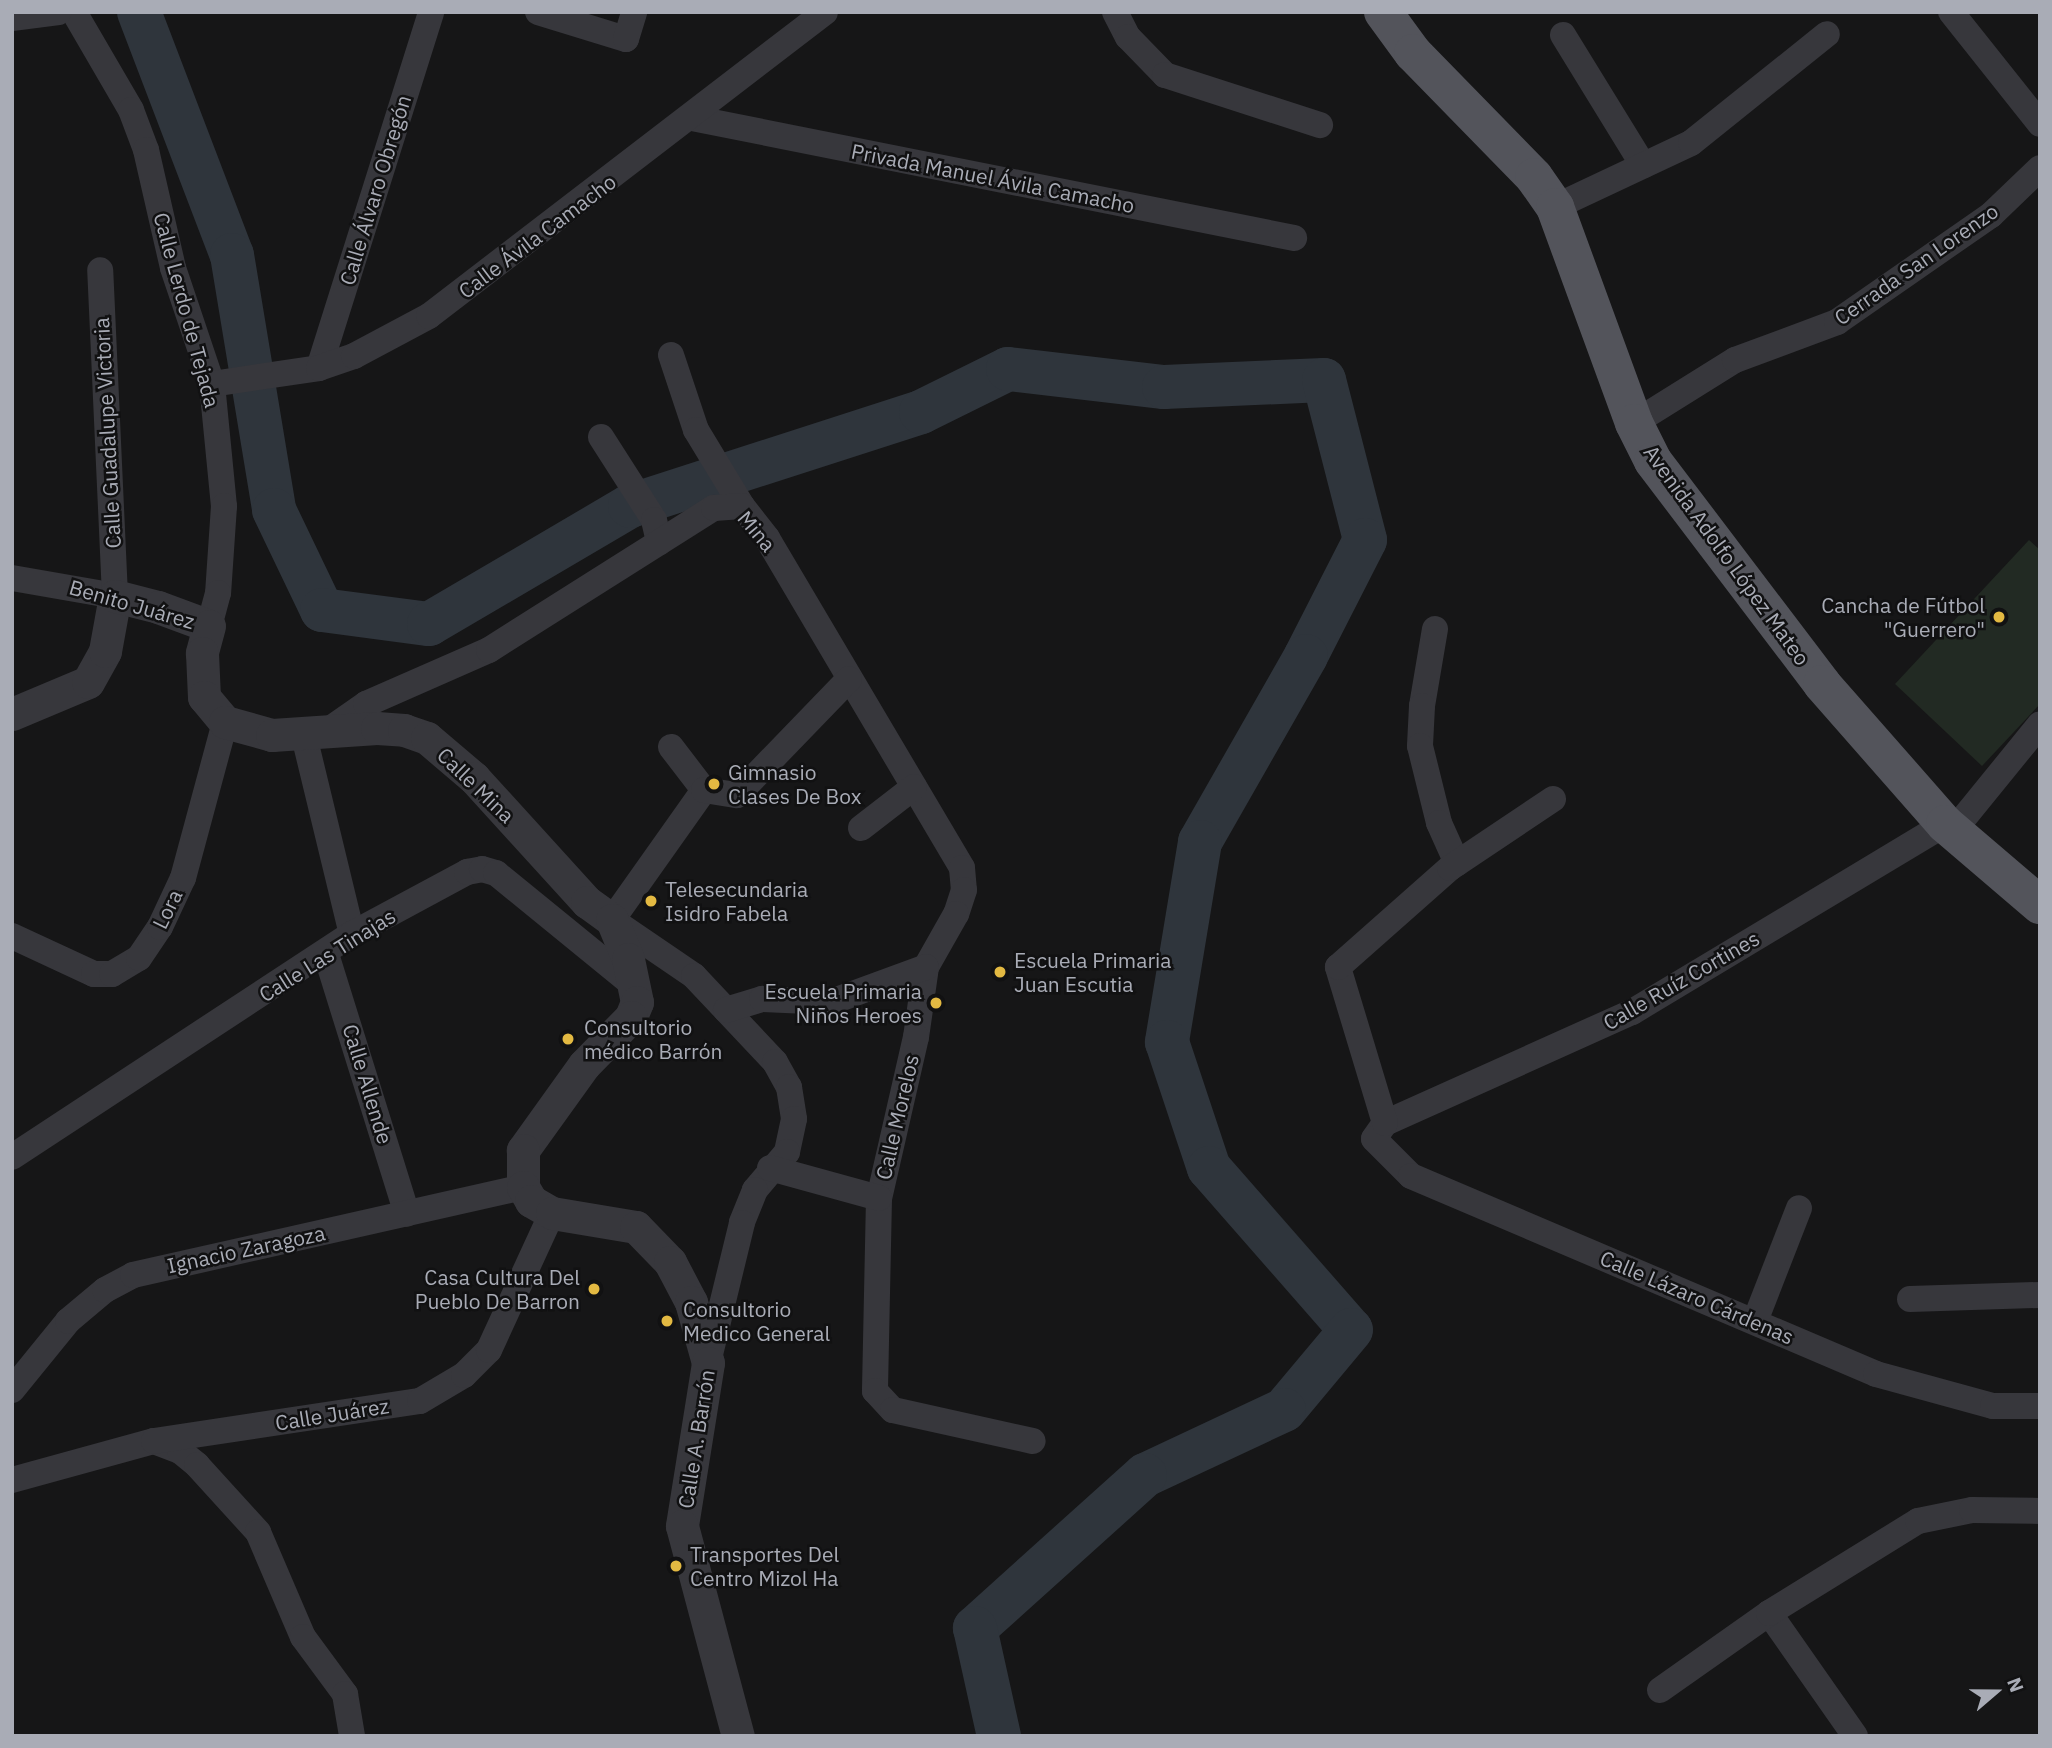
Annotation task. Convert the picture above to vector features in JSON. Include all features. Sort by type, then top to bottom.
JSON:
[{"type":"main road","name":"Avenida Adolfo López Mateo","points":[[1383,12],[1413,52],[1534,177],[1555,206],[1634,424],[1653,461],[1822,684],[1949,827],[2040,905]]},
{"type":"street","points":[[12,18],[59,12]]},
{"type":"street","name":"Calle Lerdo de Tejada","points":[[74,12],[131,110],[146,150],[173,268],[212,384],[224,506],[218,593],[209,626]]},
{"type":"street","name":"Calle Álvaro Obregón","points":[[319,368],[430,12]]},
{"type":"street","points":[[538,12],[626,40],[634,12]]},
{"type":"street","name":"Calle Ávila Camacho","points":[[212,384],[319,368],[354,356],[429,316],[692,118],[805,21],[825,12]]},
{"type":"street","points":[[1115,12],[1128,37],[1166,75],[1320,125]]},
{"type":"street","points":[[1951,12],[2040,124]]},
{"type":"street","points":[[1555,206],[1691,143],[1827,34]]},
{"type":"street","points":[[1563,36],[1643,165]]},
{"type":"street","name":"Privada Manuel Ávila Camacho","points":[[692,118],[1294,238]]},
{"type":"street","name":"Cerrada San Lorenzo","points":[[1634,424],[1735,360],[1838,322],[1991,215],[2040,168]]},
{"type":"street","name":"Calle Guadalupe Victoria","points":[[100,270],[116,596]]},
{"type":"street","points":[[671,355],[696,430],[737,497]]},
{"type":"street","points":[[601,437],[636,491],[657,531]]},
{"type":"street","name":"Mina","points":[[315,734],[366,704],[489,650],[657,531],[737,497],[767,538],[962,868],[964,890],[926,967]]},
{"type":"street","name":"Benito Juárez","points":[[12,578],[116,596],[209,626]]},
{"type":"street","points":[[12,714],[88,682],[105,651],[116,596]]},
{"type":"street","points":[[209,626],[202,653],[204,697],[225,722]]},
{"type":"street","points":[[1435,629],[1422,706],[1420,746],[1439,824],[1457,863]]},
{"type":"street","points":[[671,747],[704,790],[737,795],[849,678]]},
{"type":"street","name":"Calle Mina","points":[[225,722],[245,731],[315,734],[404,730],[427,738],[474,778],[587,902],[612,920]]},
{"type":"street","name":"Lora","points":[[12,936],[94,974],[112,974],[139,958],[160,927],[183,878],[225,722]]},
{"type":"street","name":"Calle Ruíz Cortines","points":[[1380,1131],[1632,1012],[1949,827],[2040,724]]},
{"type":"street","points":[[315,734],[352,934]]},
{"type":"street","points":[[861,828],[914,788]]},
{"type":"street","points":[[612,920],[704,790]]},
{"type":"street","points":[[1380,1131],[1338,967],[1457,863],[1553,799]]},
{"type":"street","name":"Calle Las Tinajas","points":[[12,1157],[326,954],[352,934],[467,872],[482,869],[496,873],[636,987]]},
{"type":"street","points":[[612,920],[636,987],[631,1017],[584,1065],[523,1150],[523,1188],[531,1200],[552,1213],[636,1227],[651,1238],[670,1262],[691,1302],[708,1363]]},
{"type":"street","points":[[612,920],[694,976],[726,1010],[762,999],[831,1002],[926,967]]},
{"type":"street","name":"Calle Allende","points":[[326,954],[407,1214]]},
{"type":"street","name":"Calle Morelos","points":[[926,967],[916,1037],[878,1198],[875,1391],[893,1410],[1033,1441]]},
{"type":"street","name":"Calle A. Barrón","points":[[726,1010],[775,1062],[789,1087],[794,1119],[787,1152],[771,1168],[742,1223],[708,1363],[682,1526],[737,1736]]},
{"type":"street","name":"Calle Lázaro Cárdenas","points":[[1380,1131],[1411,1176],[1876,1374],[1993,1406],[2040,1406]]},
{"type":"street","points":[[771,1168],[878,1198]]},
{"type":"street","name":"Ignacio Zaragoza","points":[[12,1390],[68,1321],[105,1290],[134,1275],[523,1188]]},
{"type":"street","points":[[1755,1321],[1799,1208]]},
{"type":"street","name":"Calle Juárez","points":[[12,1480],[154,1441],[420,1401],[443,1389],[489,1350],[552,1213]]},
{"type":"street","points":[[1910,1299],[2040,1295]]},
{"type":"street","points":[[154,1441],[180,1451],[197,1465],[258,1532],[303,1637],[345,1694],[352,1736]]},
{"type":"street","points":[[1660,1690],[1769,1613],[1919,1521],[1972,1510],[2040,1511]]},
{"type":"street","points":[[1769,1613],[1856,1736]]},
{"type":"shaded area","name":"Cancha de Fútbol \"Guerrero\"","points":[[2029,540],[2040,550],[2040,704],[1982,766],[1895,684]]},
{"type":"waterway","points":[[139,12],[232,255],[274,510],[322,610],[429,624],[630,506],[921,412],[1008,369],[1164,387],[1324,380],[1365,540],[1306,656],[1200,842],[1167,1042],[1209,1168],[1351,1330],[1284,1410],[1145,1475],[975,1628],[999,1736]]},
{"type":"place","name":"Cancha de Fútbol \"Guerrero\"","points":[[1999,617]]},
{"type":"place","name":"Gimnasio Clases De Box","points":[[714,784]]},
{"type":"place","name":"Telesecundaria Isidro Fabela","points":[[651,901]]},
{"type":"place","name":"Escuela Primaria Juan Escutia","points":[[1000,972]]},
{"type":"place","name":"Escuela Primaria Niños Heroes","points":[[936,1003]]},
{"type":"place","name":"Consultorio médico Barrón","points":[[568,1039]]},
{"type":"place","name":"Casa Cultura Del Pueblo De Barron","points":[[594,1289]]},
{"type":"place","name":"Consultorio Medico General","points":[[667,1321]]},
{"type":"place","name":"Transportes Del Centro Mizol Ha","points":[[676,1566]]}]
